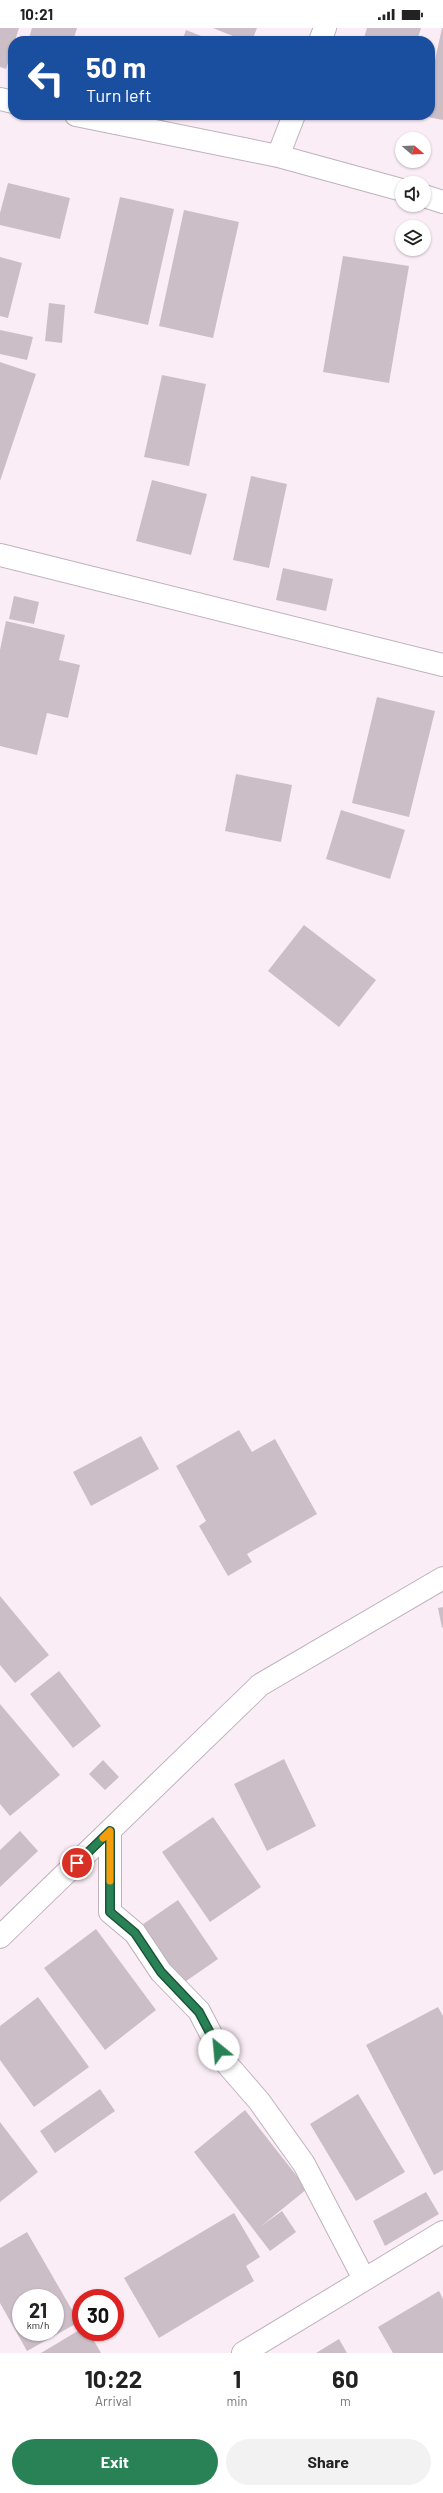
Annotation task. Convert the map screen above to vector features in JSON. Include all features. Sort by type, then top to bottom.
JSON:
[{"type":"street","points":[[101,120],[278,156],[395,188]]},
{"type":"street","points":[[278,156],[292,120]]},
{"type":"street","points":[[431,198],[443,202]]},
{"type":"street","points":[[0,555],[443,665]]},
{"type":"street","points":[[0,1937],[260,1685],[443,1578]]},
{"type":"street","points":[[110,1831],[110,1912],[135,1933],[161,1972],[199,2012],[226,2063],[260,2101],[304,2164],[364,2279]]},
{"type":"street","points":[[243,2353],[443,2232]]},
{"type":"building","points":[[0,28],[19,28],[16,36],[8,36],[8,63],[6,69],[0,67]]},
{"type":"building","points":[[32,28],[77,28],[75,36],[30,36]]},
{"type":"building","points":[[213,28],[257,28],[254,36],[233,36]]},
{"type":"building","points":[[367,28],[421,28],[419,36],[365,36]]},
{"type":"building","points":[[443,28],[443,120],[435,118],[435,60]]},
{"type":"building","points":[[186,30],[201,36],[184,36]]},
{"type":"building","points":[[8,183],[70,198],[60,239],[0,225],[0,213]]},
{"type":"building","points":[[120,197],[174,209],[148,325],[94,313]]},
{"type":"building","points":[[184,210],[239,222],[213,338],[159,326]]},
{"type":"building","points":[[343,256],[409,266],[389,383],[323,372]]},
{"type":"building","points":[[0,257],[22,263],[8,318],[0,316]]},
{"type":"building","points":[[49,303],[65,305],[62,343],[45,341]]},
{"type":"building","points":[[0,330],[33,337],[27,360],[0,354]]},
{"type":"building","points":[[0,362],[36,374],[0,481]]},
{"type":"building","points":[[162,375],[206,384],[189,466],[144,457]]},
{"type":"building","points":[[251,476],[287,484],[269,568],[233,560]]},
{"type":"building","points":[[152,480],[207,494],[191,555],[136,541]]},
{"type":"building","points":[[283,568],[333,579],[326,611],[276,600]]},
{"type":"building","points":[[14,596],[39,602],[34,624],[9,619]]},
{"type":"building","points":[[6,621],[65,635],[59,660],[80,665],[68,718],[47,713],[37,755],[0,746],[0,650]]},
{"type":"building","points":[[377,697],[435,711],[409,817],[352,803]]},
{"type":"building","points":[[236,774],[292,785],[281,842],[225,831]]},
{"type":"building","points":[[341,810],[405,830],[390,879],[326,859]]},
{"type":"building","points":[[304,925],[376,980],[339,1027],[268,971]]},
{"type":"building","points":[[239,1430],[252,1452],[275,1439],[317,1514],[247,1554],[252,1562],[228,1576],[199,1526],[206,1521],[176,1466]]},
{"type":"building","points":[[141,1436],[159,1469],[91,1506],[73,1472]]},
{"type":"building","points":[[0,1596],[49,1655],[15,1683],[0,1665]]},
{"type":"building","points":[[443,1607],[443,1627],[442,1628],[438,1608]]},
{"type":"building","points":[[59,1671],[101,1726],[73,1748],[30,1694]]},
{"type":"building","points":[[0,1704],[60,1775],[10,1816],[0,1804]]},
{"type":"building","points":[[284,1759],[316,1826],[267,1851],[234,1784]]},
{"type":"building","points":[[103,1760],[119,1777],[105,1790],[89,1774]]},
{"type":"building","points":[[213,1817],[261,1887],[210,1922],[162,1852]]},
{"type":"building","points":[[20,1831],[38,1851],[0,1887],[0,1850]]},
{"type":"building","points":[[178,1900],[218,1959],[176,1988],[136,1929]]},
{"type":"building","points":[[96,1929],[156,2010],[105,2050],[44,1968]]},
{"type":"building","points":[[38,1997],[89,2067],[34,2107],[0,2060],[0,2026]]},
{"type":"building","points":[[438,2007],[443,2016],[443,2170],[434,2175],[366,2045]]},
{"type":"building","points":[[100,2089],[115,2111],[55,2153],[40,2131]]},
{"type":"building","points":[[358,2094],[405,2172],[356,2201],[310,2124]]},
{"type":"building","points":[[245,2110],[307,2189],[260,2227],[282,2211],[296,2232],[270,2251],[194,2152]]},
{"type":"building","points":[[0,2122],[38,2172],[0,2202]]},
{"type":"building","points":[[426,2192],[439,2214],[385,2246],[373,2221]]},
{"type":"building","points":[[234,2213],[260,2257],[246,2266],[254,2281],[159,2338],[124,2278]]},
{"type":"building","points":[[27,2232],[60,2289],[12,2289],[12,2324],[0,2303],[0,2248]]},
{"type":"building","points":[[439,2291],[443,2299],[443,2353],[393,2353],[378,2327]]},
{"type":"building","points":[[64,2296],[72,2310],[72,2326],[64,2330]]},
{"type":"building","points":[[72,2334],[72,2341],[94,2341],[101,2353],[41,2353],[61,2341],[64,2341],[64,2339]]},
{"type":"building","points":[[339,2339],[347,2353],[316,2353]]},
{"type":"building","points":[[21,2341],[45,2341],[27,2351]]},
{"type":"slow traffic","points":[[103,1838],[110,1831],[110,1881]]},
{"type":"route","points":[[77,1863],[110,1831],[110,1912],[135,1933],[161,1972],[199,2012],[219,2050]]}]
